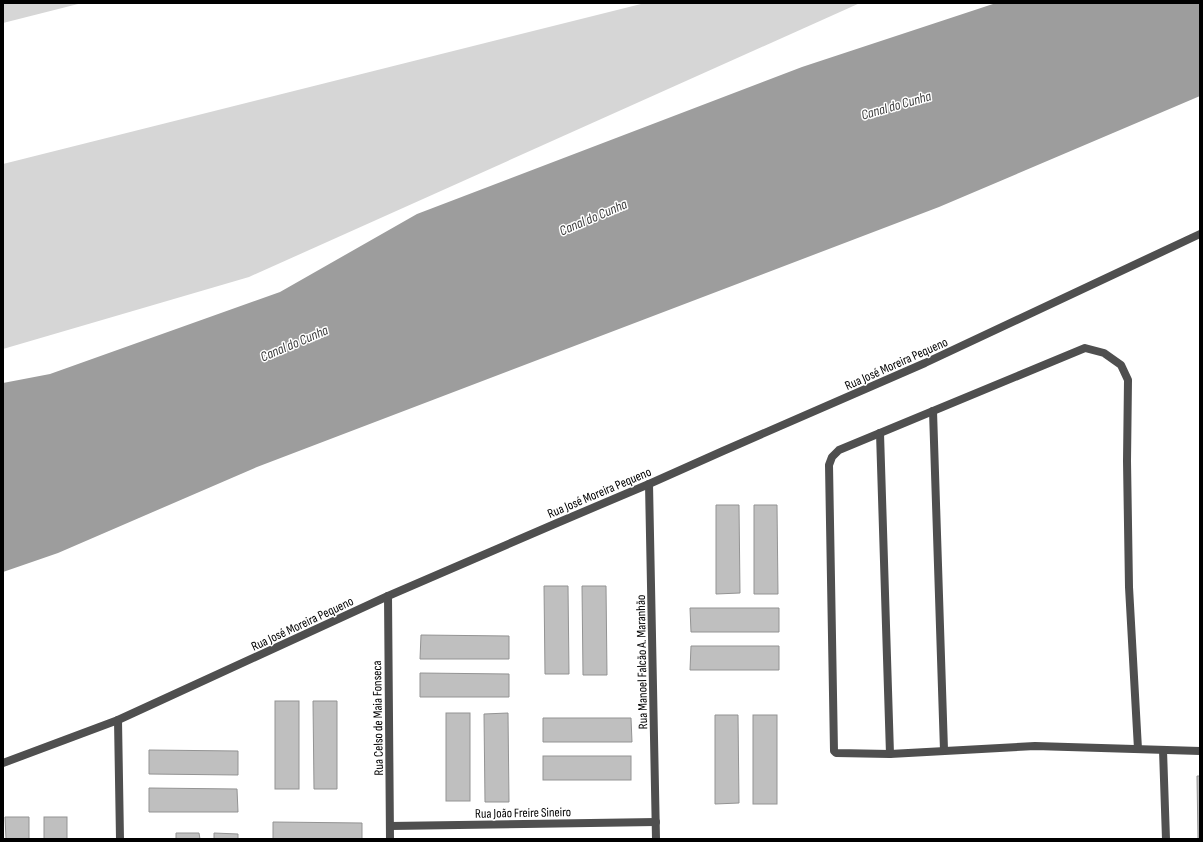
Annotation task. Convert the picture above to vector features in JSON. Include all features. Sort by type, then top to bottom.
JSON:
[{"type":"street","name":"Rua José Moreira Pequeno","points":[[3,763],[118,720],[388,596],[926,363],[1200,234]]},
{"type":"street","points":[[1138,749],[1128,587],[1128,380],[1121,365],[1104,353],[1085,348],[839,450],[832,456],[829,465],[834,751],[838,754],[890,754],[1035,746],[1200,751]]},
{"type":"street","points":[[933,411],[944,750]]},
{"type":"street","points":[[880,433],[890,754]]},
{"type":"street","name":"Rua Manoel Falcão A. Maranhão","points":[[649,484],[656,839]]},
{"type":"street","name":"Rua Celso de Maia Fonseca","points":[[388,596],[390,839]]},
{"type":"street","points":[[118,720],[120,839]]},
{"type":"street","points":[[1163,750],[1166,839]]},
{"type":"street","name":"Rua João Freire Sineiro","points":[[390,826],[656,822]]},
{"type":"shaded area","points":[[3,3],[82,3],[3,23]]},
{"type":"shaded area","points":[[645,3],[860,3],[249,277],[3,349],[3,164]]},
{"type":"water","name":"Canal do Cunha","points":[[996,3],[1200,3],[1200,96],[939,207],[257,467],[58,553],[3,572],[3,383],[50,374],[280,292],[417,214],[802,67]]},
{"type":"building","points":[[716,505],[739,505],[740,593],[716,594]]},
{"type":"building","points":[[754,505],[777,505],[778,594],[754,594]]},
{"type":"building","points":[[544,586],[568,586],[569,674],[545,674]]},
{"type":"building","points":[[582,586],[606,586],[607,675],[583,675]]},
{"type":"building","points":[[690,608],[779,608],[779,632],[691,632]]},
{"type":"building","points":[[421,635],[509,636],[509,659],[420,659]]},
{"type":"building","points":[[691,646],[779,646],[779,670],[690,670]]},
{"type":"building","points":[[420,673],[509,674],[509,697],[420,697]]},
{"type":"building","points":[[275,701],[299,701],[299,789],[275,789]]},
{"type":"building","points":[[313,701],[337,701],[337,789],[314,789]]},
{"type":"building","points":[[446,713],[470,713],[470,801],[446,801]]},
{"type":"building","points":[[508,713],[509,802],[485,802],[484,714]]},
{"type":"building","points":[[715,715],[738,715],[739,803],[715,804]]},
{"type":"building","points":[[753,715],[777,715],[777,804],[753,804]]},
{"type":"building","points":[[543,718],[631,718],[632,742],[543,742]]},
{"type":"building","points":[[149,750],[238,751],[238,775],[149,774]]},
{"type":"building","points":[[543,756],[631,756],[631,780],[543,780]]},
{"type":"building","points":[[1197,776],[1200,776],[1200,839],[1198,839]]},
{"type":"building","points":[[149,788],[237,789],[238,812],[149,812]]},
{"type":"building","points":[[5,817],[29,817],[29,839],[6,839]]},
{"type":"building","points":[[44,817],[67,817],[67,839],[44,839]]},
{"type":"building","points":[[273,822],[362,823],[362,839],[273,839]]},
{"type":"building","points":[[176,833],[199,833],[200,839],[176,839]]},
{"type":"building","points":[[214,833],[238,834],[238,839],[214,839]]}]
